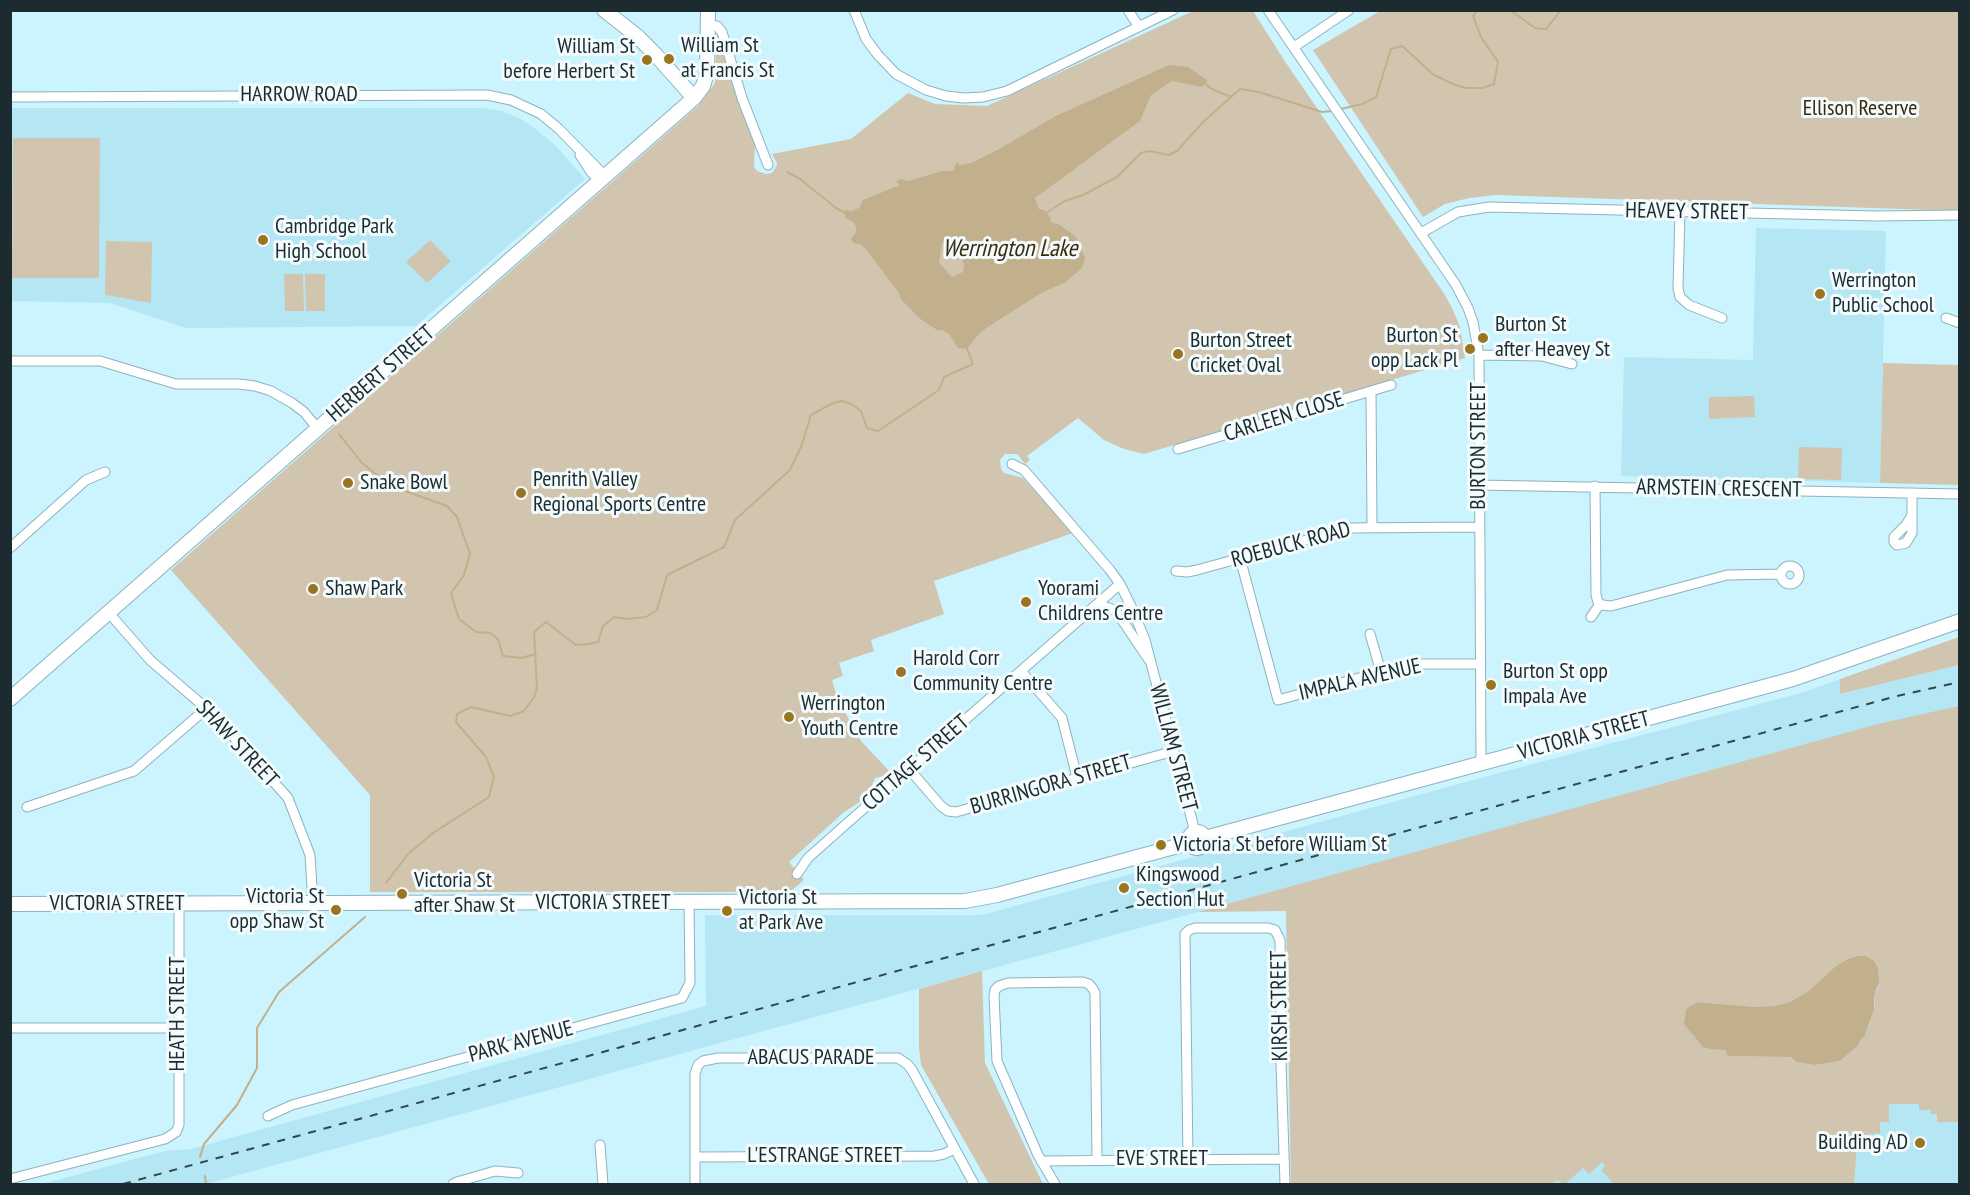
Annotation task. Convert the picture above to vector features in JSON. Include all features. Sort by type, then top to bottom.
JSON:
[{"type":"street","points":[[604,10],[637,36],[694,99]]},
{"type":"street","name":"HERBERT STREET","points":[[12,696],[694,99],[706,78],[708,10]]},
{"type":"street","points":[[854,10],[861,30],[871,46],[896,74],[926,90],[964,98],[1007,92],[1173,10]]},
{"type":"street","points":[[1128,10],[1139,27]]},
{"type":"street","name":"BURTON STREET","points":[[1268,10],[1421,233],[1463,297],[1473,322],[1479,355],[1481,763]]},
{"type":"street","points":[[1294,47],[1349,10]]},
{"type":"street","points":[[708,26],[717,26],[722,32],[742,98],[768,165]]},
{"type":"street","name":"HARROW ROAD","points":[[10,97],[487,95],[511,100],[533,109],[552,123],[572,143],[591,172],[602,178]]},
{"type":"street","name":"HEAVEY STREET","points":[[1421,233],[1453,214],[1478,208],[1877,216],[1959,215]]},
{"type":"street","points":[[1680,212],[1678,288],[1680,297],[1689,305],[1722,318]]},
{"type":"street","points":[[1946,318],[1959,323]]},
{"type":"street","points":[[1479,355],[1542,356],[1572,364]]},
{"type":"street","points":[[10,361],[100,361],[176,384],[255,386],[271,391],[292,403],[304,412],[318,429]]},
{"type":"street","name":"CARLEEN CLOSE","points":[[1178,449],[1391,385]]},
{"type":"street","points":[[1371,391],[1371,526]]},
{"type":"street","name":"WILLIAM STREET","points":[[1012,464],[1024,470],[1120,584],[1145,640],[1196,838]]},
{"type":"street","points":[[10,548],[86,480],[105,472]]},
{"type":"street","name":"ARMSTEIN CRESCENT","points":[[1478,485],[1959,494]]},
{"type":"street","points":[[1595,486],[1596,595],[1600,604]]},
{"type":"street","points":[[1912,493],[1912,515]]},
{"type":"street","name":"ROEBUCK ROAD","points":[[1176,571],[1197,570],[1343,530],[1371,526],[1479,527]]},
{"type":"street","name":"IMPALA AVENUE","points":[[1240,558],[1278,700],[1417,663],[1481,664]]},
{"type":"street","points":[[1600,604],[1611,606],[1727,575],[1781,574]]},
{"type":"street","name":"COTTAGE STREET","points":[[797,874],[808,858],[1120,584]]},
{"type":"street","points":[[1591,617],[1600,604]]},
{"type":"street","name":"WILLIAM STREET","points":[[1092,609],[1106,607],[1116,611],[1152,664]]},
{"type":"street","name":"SHAW STREET","points":[[109,613],[150,660],[207,708],[290,802],[310,855],[313,903]]},
{"type":"street","name":"VICTORIA STREET","points":[[10,903],[965,901],[997,895],[1196,838],[1793,679],[1959,621]]},
{"type":"street","points":[[1370,634],[1381,672]]},
{"type":"street","points":[[1021,671],[1062,718],[1077,777]]},
{"type":"street","points":[[27,807],[134,771],[207,708]]},
{"type":"street","name":"BURRINGORA STREET","points":[[910,770],[940,806],[948,811],[956,812],[1174,751]]},
{"type":"street","name":"PARK AVENUE","points":[[268,1116],[292,1105],[682,998],[690,983],[689,903]]},
{"type":"street","name":"HEATH STREET","points":[[10,1179],[165,1139],[176,1132],[179,1125],[178,904]]},
{"type":"street","name":"KIRSH STREET","points":[[1188,1159],[1185,934],[1195,928],[1275,930],[1280,940],[1285,1185]]},
{"type":"street","points":[[1055,1185],[1041,1161],[997,1061],[994,993],[997,988],[1005,984],[1082,982],[1093,988],[1095,993],[1097,1159]]},
{"type":"street","points":[[10,1028],[178,1028]]},
{"type":"street","name":"ABACUS PARADE","points":[[695,1185],[695,1074],[702,1061],[718,1058],[898,1058],[912,1070],[975,1185]]},
{"type":"street","points":[[600,1145],[603,1185]]},
{"type":"street","name":"L'ESTRANGE STREET","points":[[695,1157],[934,1156],[954,1149]]},
{"type":"street","name":"EVE STREET","points":[[1041,1161],[1284,1158]]},
{"type":"street","points":[[453,1185],[495,1171],[518,1173]]},
{"type":"shaded area","name":"Cambridge Park High School","points":[[11,108],[482,108],[502,111],[521,119],[554,144],[585,179],[416,326],[186,328],[110,303],[11,301]]},
{"type":"shaded area","name":"Werrington Public School","points":[[1756,228],[1886,231],[1880,483],[1621,476],[1624,357],[1753,360]]},
{"type":"shaded area","points":[[1959,665],[1959,1184],[1291,1184],[1286,910],[1198,912],[206,1184],[42,1184],[165,1151],[191,1149],[706,1006],[705,915],[982,915],[1469,781],[1801,693],[1840,679],[1840,694]]},
{"type":"green space","points":[[1193,11],[1253,11],[1445,295],[1460,327],[1465,358],[1144,454],[1124,449],[1104,440],[1078,418],[1027,456],[1030,460],[1025,464],[1017,454],[1005,454],[1000,460],[1004,473],[1023,478],[1073,533],[934,581],[944,614],[871,640],[874,651],[839,663],[843,676],[832,680],[838,700],[861,741],[892,774],[875,778],[871,787],[873,793],[843,813],[789,862],[804,880],[790,892],[370,892],[370,795],[171,570],[698,106],[715,83],[717,33],[731,81],[755,142],[754,167],[757,171],[766,174],[772,173],[776,167],[777,163],[772,154],[851,139],[908,93],[935,104],[987,106]]},
{"type":"green space","name":"Ellison Reserve","points":[[1380,11],[1959,11],[1959,211],[1497,195],[1469,198],[1445,204],[1423,217],[1313,50]]},
{"type":"green space","points":[[13,138],[100,138],[99,278],[12,278]]},
{"type":"green space","points":[[430,240],[451,261],[427,283],[406,262]]},
{"type":"green space","points":[[106,241],[152,242],[151,303],[105,295]]},
{"type":"green space","points":[[284,274],[303,274],[304,311],[285,311]]},
{"type":"green space","points":[[305,274],[325,274],[325,311],[306,311]]},
{"type":"green space","points":[[1883,363],[1959,365],[1959,485],[1880,483]]},
{"type":"green space","points":[[1754,396],[1755,417],[1709,419],[1709,397]]},
{"type":"green space","points":[[1799,447],[1842,448],[1841,480],[1798,479]]},
{"type":"green space","points":[[1959,637],[1959,665],[1840,694],[1840,679]]},
{"type":"green space","points":[[1959,706],[1959,1122],[1937,1122],[1937,1114],[1931,1114],[1931,1110],[1919,1110],[1919,1104],[1889,1104],[1889,1122],[1880,1122],[1880,1133],[1866,1135],[1857,1142],[1854,1184],[1614,1184],[1601,1170],[1605,1166],[1602,1162],[1589,1174],[1583,1168],[1565,1184],[1558,1180],[1552,1184],[1291,1184],[1286,911],[1198,912],[1878,724]],"holes":[[[1874,961],[1878,968],[1878,988],[1868,1029],[1861,1042],[1840,1061],[1815,1065],[1797,1062],[1791,1057],[1729,1056],[1727,1050],[1711,1049],[1692,1034],[1690,1006],[1695,1003],[1774,1006],[1790,1002]]]},
{"type":"green space","points":[[982,971],[985,1063],[1043,1184],[989,1184],[921,1065],[919,989]]},
{"type":"water","name":"Werrington Lake","points":[[1169,65],[1188,67],[1208,81],[1202,87],[1172,81],[1151,95],[1140,121],[1035,198],[1039,209],[1044,210],[1051,222],[1060,225],[1076,237],[1085,258],[1082,268],[1064,283],[1043,292],[986,328],[967,349],[958,348],[949,334],[937,330],[919,318],[901,299],[899,293],[865,248],[853,243],[851,238],[856,233],[856,226],[845,218],[845,210],[852,211],[859,208],[863,200],[900,185],[896,182],[900,179],[909,181],[942,171],[953,171],[957,162],[960,165],[971,163],[1056,116]],"holes":[[[951,237],[957,238],[958,250],[964,264],[963,272],[952,277],[939,263],[942,243]]]},
{"type":"water","points":[[1858,956],[1866,956],[1874,961],[1878,968],[1879,981],[1874,997],[1874,1010],[1865,1035],[1857,1046],[1840,1061],[1815,1065],[1797,1062],[1791,1057],[1729,1056],[1726,1050],[1703,1047],[1684,1024],[1686,1010],[1698,1002],[1756,1007],[1790,1002],[1809,991],[1835,967]]},
{"type":"waterway","points":[[1341,109],[1362,104],[1376,97],[1391,49],[1402,46],[1434,75],[1453,84],[1465,88],[1483,88],[1494,84],[1498,62],[1481,37],[1473,16],[1477,10]]},
{"type":"waterway","points":[[1510,10],[1535,28],[1546,29],[1561,10]]},
{"type":"waterway","points":[[1205,84],[1231,97]]},
{"type":"waterway","points":[[1046,213],[1065,201],[1083,195],[1117,177],[1141,153],[1149,151],[1169,155],[1177,151],[1203,122],[1240,89],[1259,92],[1322,112],[1332,111]]},
{"type":"waterway","points":[[787,172],[847,214]]},
{"type":"waterway","points":[[386,883],[408,854],[433,833],[489,797],[494,777],[486,757],[456,722],[457,714],[471,707],[510,716],[524,711],[534,697],[537,688],[534,632],[546,622],[576,645],[589,644],[598,642],[603,626],[614,617],[628,619],[646,617],[657,610],[667,575],[724,547],[735,520],[790,470],[801,447],[811,415],[833,403],[842,401],[852,404],[861,411],[867,428],[878,431],[939,390],[944,377],[973,364],[967,349]]},
{"type":"waterway","points":[[339,434],[362,463],[391,486],[447,506],[457,517],[470,554],[464,575],[451,593],[459,619],[476,632],[490,633],[498,639],[503,656],[521,658],[536,654]]},
{"type":"waterway","points":[[200,1157],[204,1144],[237,1105],[257,1068],[257,1028],[279,992],[365,917]]},
{"type":"waterway","points":[[205,1176],[206,1184]]},
{"type":"railway","points":[[123,1184],[1897,696],[1960,682]]},
{"type":"place","name":"William St at Francis St","points":[[669,59]]},
{"type":"place","name":"William St before Herbert St","points":[[647,60]]},
{"type":"place","name":"Cambridge Park High School","points":[[263,240]]},
{"type":"place","name":"Werrington Public School","points":[[1820,294]]},
{"type":"place","name":"Burton St after Heavey St","points":[[1483,338]]},
{"type":"place","name":"Burton St opp Lack Pl","points":[[1470,349]]},
{"type":"place","name":"Burton Street Cricket Oval","points":[[1178,354]]},
{"type":"place","name":"Snake Bowl","points":[[348,483]]},
{"type":"place","name":"Penrith Valley Regional Sports Centre","points":[[521,493]]},
{"type":"place","name":"Shaw Park","points":[[313,589]]},
{"type":"place","name":"Yoorami Childrens Centre","points":[[1026,602]]},
{"type":"place","name":"Harold Corr Community Centre","points":[[901,672]]},
{"type":"place","name":"Burton St opp Impala Ave","points":[[1491,685]]},
{"type":"place","name":"Werrington Youth Centre","points":[[789,717]]},
{"type":"place","name":"Victoria St before William St","points":[[1161,845]]},
{"type":"place","name":"Kingswood Section Hut","points":[[1124,888]]},
{"type":"place","name":"Victoria St after Shaw St","points":[[402,894]]},
{"type":"place","name":"Victoria St opp Shaw St","points":[[336,910]]},
{"type":"place","name":"Victoria St at Park Ave","points":[[727,911]]},
{"type":"place","name":"Building AD","points":[[1920,1143]]}]
